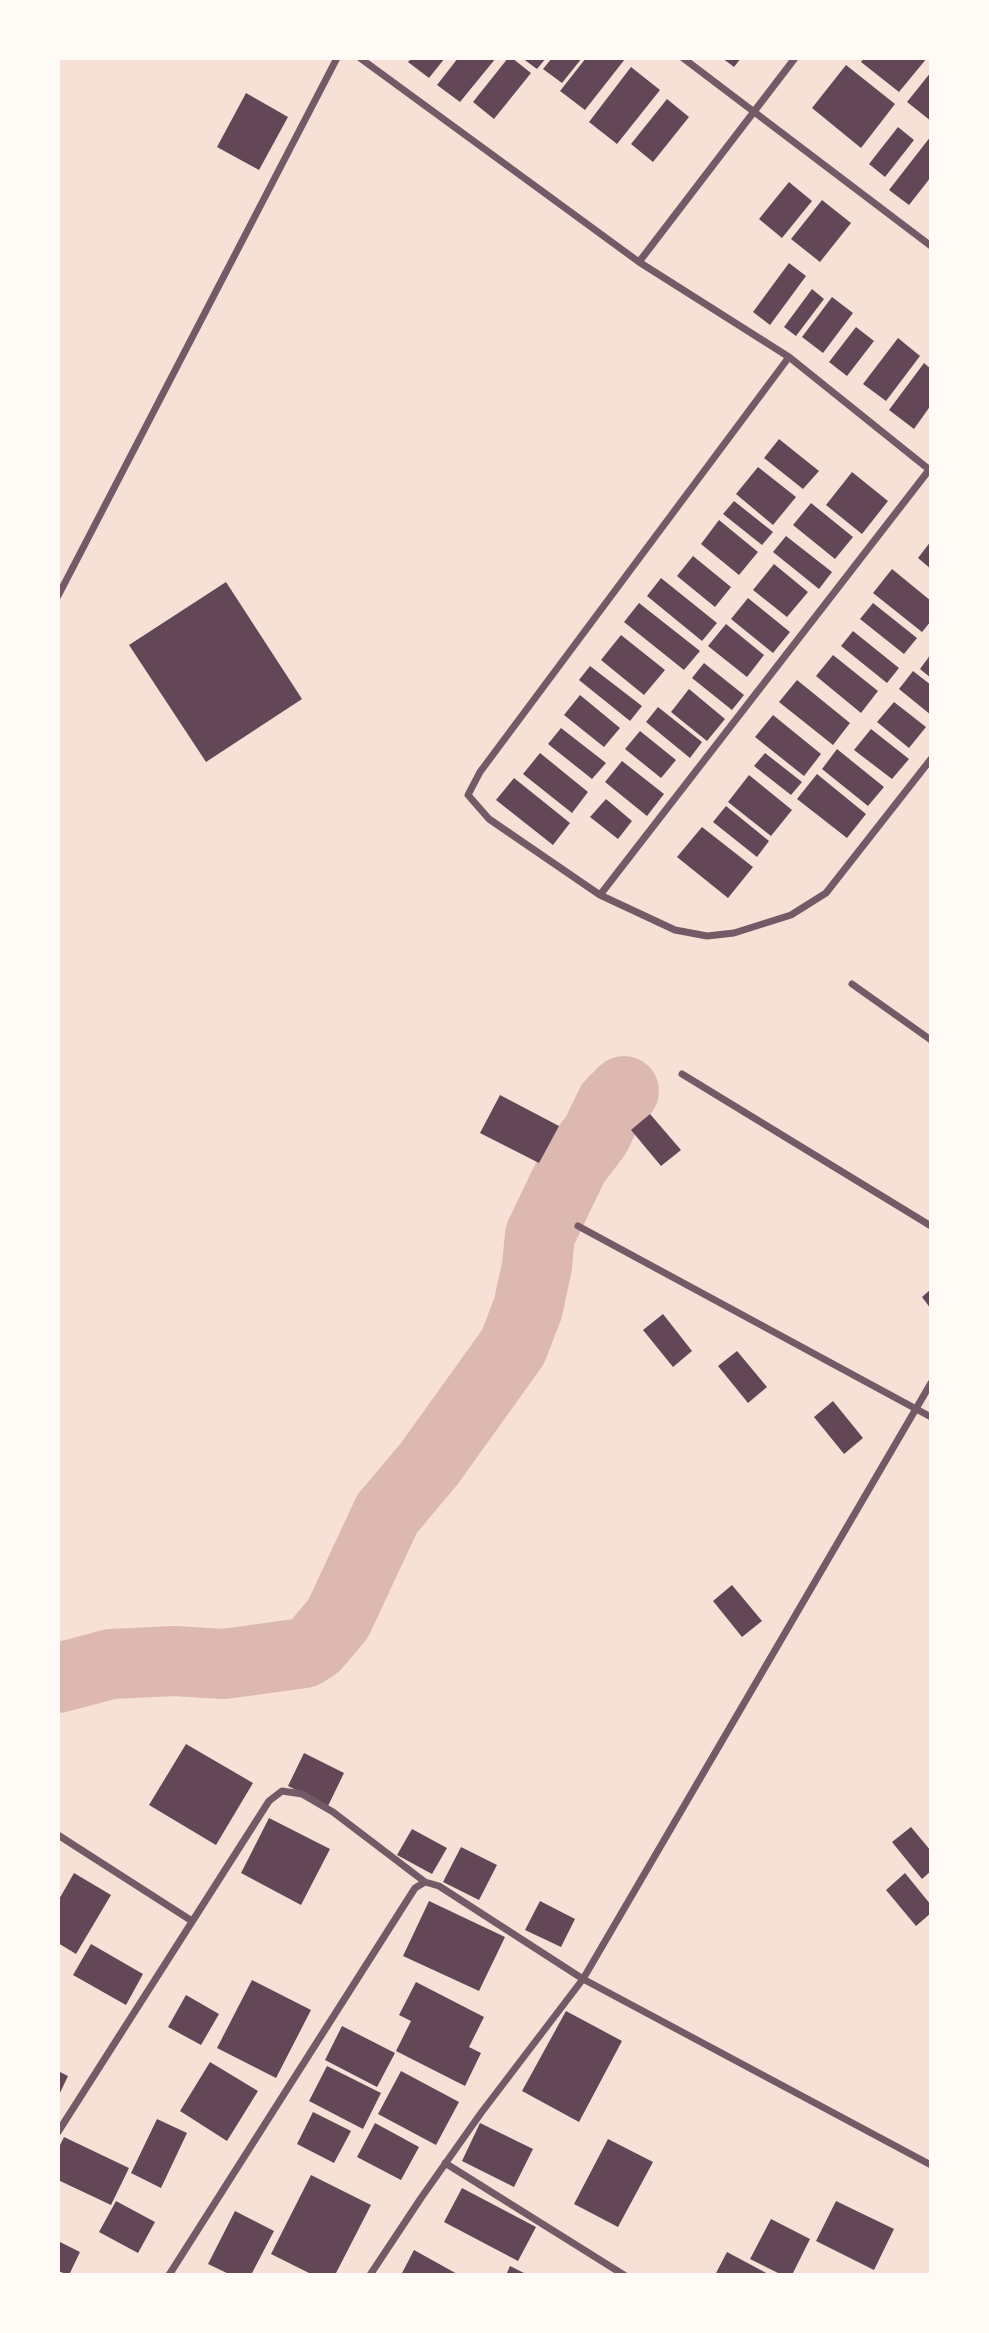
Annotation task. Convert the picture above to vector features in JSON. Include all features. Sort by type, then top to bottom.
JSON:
[{"type":"street","points":[[58,596],[337,58]]},
{"type":"street","points":[[360,58],[639,262],[789,357],[930,471],[600,895]]},
{"type":"street","points":[[683,58],[931,246]]},
{"type":"street","points":[[639,262],[795,58]]},
{"type":"street","points":[[789,357],[480,772],[468,795],[489,819],[600,895],[676,930],[707,936],[734,933],[791,915],[826,893],[931,759]]},
{"type":"street","points":[[852,984],[931,1040]]},
{"type":"street","points":[[682,1074],[931,1226]]},
{"type":"street","points":[[578,1226],[931,1417]]},
{"type":"street","points":[[370,2275],[445,2163],[583,1979],[931,1383]]},
{"type":"street","points":[[58,2132],[268,1801],[282,1791],[302,1794],[333,1812],[425,1882],[439,1886],[583,1979],[931,2165]]},
{"type":"street","points":[[58,1835],[192,1921]]},
{"type":"street","points":[[169,2275],[415,1888],[425,1882]]},
{"type":"street","points":[[445,2163],[624,2275]]},
{"type":"building","points":[[412,58],[445,58],[429,78],[408,62]]},
{"type":"building","points":[[458,58],[496,58],[460,102],[437,85]]},
{"type":"building","points":[[508,58],[512,58],[531,73],[494,119],[473,102]]},
{"type":"building","points":[[522,58],[546,58],[537,69]]},
{"type":"building","points":[[552,58],[582,58],[562,83],[543,69]]},
{"type":"building","points":[[586,58],[625,59],[585,110],[560,91]]},
{"type":"building","points":[[722,58],[741,58],[734,67]]},
{"type":"building","points":[[864,58],[927,58],[899,92],[861,62]]},
{"type":"building","points":[[846,65],[895,104],[861,148],[812,108]]},
{"type":"building","points":[[631,67],[660,90],[617,144],[589,122]]},
{"type":"building","points":[[931,72],[931,121],[907,102]]},
{"type":"building","points":[[246,93],[288,117],[259,170],[217,147]]},
{"type":"building","points":[[667,99],[689,117],[653,162],[631,144]]},
{"type":"building","points":[[898,127],[914,140],[885,177],[869,164]]},
{"type":"building","points":[[931,136],[931,177],[909,205],[889,190]]},
{"type":"building","points":[[789,182],[812,201],[782,238],[759,219]]},
{"type":"building","points":[[822,200],[851,223],[820,262],[791,239]]},
{"type":"building","points":[[789,263],[806,276],[770,325],[753,312]]},
{"type":"building","points":[[812,289],[824,299],[796,336],[784,327]]},
{"type":"building","points":[[832,297],[853,313],[823,353],[802,337]]},
{"type":"building","points":[[856,327],[874,341],[847,376],[829,362]]},
{"type":"building","points":[[898,338],[920,356],[886,401],[863,384]]},
{"type":"building","points":[[924,363],[931,369],[931,405],[914,429],[889,410]]},
{"type":"building","points":[[779,439],[819,471],[803,489],[764,458]]},
{"type":"building","points":[[758,467],[796,497],[773,525],[736,494]]},
{"type":"building","points":[[852,472],[888,501],[862,534],[826,505]]},
{"type":"building","points":[[734,501],[773,532],[762,545],[723,514]]},
{"type":"building","points":[[811,503],[853,537],[835,559],[793,525]]},
{"type":"building","points":[[719,520],[758,552],[739,575],[701,544]]},
{"type":"building","points":[[786,536],[832,572],[819,589],[773,552]]},
{"type":"building","points":[[931,541],[931,569],[918,558]]},
{"type":"building","points":[[693,556],[731,587],[715,607],[677,576]]},
{"type":"building","points":[[774,564],[808,592],[787,617],[753,590]]},
{"type":"building","points":[[892,569],[931,601],[931,621],[922,632],[873,593]]},
{"type":"building","points":[[661,578],[717,623],[702,641],[647,596]]},
{"type":"building","points":[[226,582],[302,699],[206,762],[129,645]]},
{"type":"building","points":[[748,598],[790,632],[773,653],[731,619]]},
{"type":"building","points":[[639,603],[700,651],[684,670],[624,622]]},
{"type":"building","points":[[873,603],[917,638],[904,654],[860,619]]},
{"type":"building","points":[[726,624],[764,655],[747,677],[708,646]]},
{"type":"building","points":[[853,631],[899,668],[887,683],[841,646]]},
{"type":"building","points":[[621,635],[665,670],[644,695],[601,660]]},
{"type":"building","points":[[931,654],[931,678],[920,669]]},
{"type":"building","points":[[833,655],[878,691],[861,713],[816,676]]},
{"type":"building","points":[[704,663],[744,695],[732,710],[692,678]]},
{"type":"building","points":[[590,666],[642,706],[630,721],[579,680]]},
{"type":"building","points":[[913,671],[931,685],[931,715],[899,689]]},
{"type":"building","points":[[797,680],[850,723],[833,745],[779,702]]},
{"type":"building","points":[[689,689],[725,719],[707,741],[671,712]]},
{"type":"building","points":[[580,695],[620,728],[604,747],[564,715]]},
{"type":"building","points":[[894,702],[926,727],[909,748],[877,722]]},
{"type":"building","points":[[658,707],[702,742],[690,758],[646,722]]},
{"type":"building","points":[[773,715],[821,754],[804,776],[755,737]]},
{"type":"building","points":[[561,728],[606,763],[592,779],[548,744]]},
{"type":"building","points":[[871,729],[909,759],[892,779],[854,750]]},
{"type":"building","points":[[640,731],[676,760],[661,778],[625,749]]},
{"type":"building","points":[[837,749],[884,787],[868,806],[822,769]]},
{"type":"building","points":[[540,753],[588,792],[572,813],[523,774]]},
{"type":"building","points":[[765,753],[802,782],[791,795],[754,766]]},
{"type":"building","points":[[622,761],[664,794],[647,816],[605,782]]},
{"type":"building","points":[[817,774],[866,814],[847,838],[797,799]]},
{"type":"building","points":[[749,775],[792,810],[771,836],[728,802]]},
{"type":"building","points":[[514,778],[570,823],[553,845],[496,800]]},
{"type":"building","points":[[606,799],[632,821],[618,839],[590,817]]},
{"type":"building","points":[[726,806],[769,841],[757,857],[713,822]]},
{"type":"building","points":[[702,827],[753,867],[728,898],[677,857]]},
{"type":"building","points":[[500,1095],[559,1126],[539,1163],[480,1133]]},
{"type":"building","points":[[650,1114],[681,1150],[661,1166],[631,1130]]},
{"type":"building","points":[[931,1289],[931,1309],[922,1297]]},
{"type":"building","points":[[663,1314],[692,1351],[673,1367],[643,1330]]},
{"type":"building","points":[[737,1351],[767,1387],[748,1403],[718,1366]]},
{"type":"building","points":[[833,1401],[863,1438],[844,1454],[814,1417]]},
{"type":"building","points":[[732,1585],[762,1621],[742,1637],[713,1601]]},
{"type":"building","points":[[186,1744],[253,1783],[216,1845],[149,1805]]},
{"type":"building","points":[[304,1753],[344,1773],[328,1806],[288,1786]]},
{"type":"building","points":[[269,1818],[330,1849],[301,1905],[241,1873]]},
{"type":"building","points":[[911,1827],[931,1851],[931,1871],[922,1879],[892,1842]]},
{"type":"building","points":[[412,1829],[447,1848],[432,1874],[397,1855]]},
{"type":"building","points":[[461,1847],[497,1865],[479,1900],[443,1882]]},
{"type":"building","points":[[74,1873],[111,1895],[76,1954],[58,1943],[58,1901]]},
{"type":"building","points":[[905,1873],[931,1905],[931,1913],[916,1926],[886,1890]]},
{"type":"building","points":[[429,1901],[505,1937],[479,1991],[403,1956]]},
{"type":"building","points":[[540,1901],[575,1919],[561,1947],[525,1930]]},
{"type":"building","points":[[91,1944],[143,1974],[126,2005],[73,1975]]},
{"type":"building","points":[[252,1980],[311,2010],[276,2078],[217,2048]]},
{"type":"building","points":[[416,1982],[484,2017],[469,2047],[481,2053],[465,2086],[396,2051],[411,2021],[399,2015]]},
{"type":"building","points":[[186,1995],[219,2014],[201,2045],[168,2027]]},
{"type":"building","points":[[566,2011],[622,2041],[579,2122],[522,2091]]},
{"type":"building","points":[[342,2026],[395,2053],[377,2087],[325,2060]]},
{"type":"building","points":[[210,2062],[258,2091],[227,2141],[180,2111]]},
{"type":"building","points":[[327,2066],[381,2093],[363,2129],[309,2101]]},
{"type":"building","points":[[58,2071],[68,2076],[58,2097]]},
{"type":"building","points":[[401,2071],[459,2102],[436,2145],[378,2114]]},
{"type":"building","points":[[313,2112],[351,2131],[334,2163],[297,2144]]},
{"type":"building","points":[[157,2119],[187,2133],[161,2188],[131,2173]]},
{"type":"building","points":[[375,2123],[419,2147],[401,2180],[357,2157]]},
{"type":"building","points":[[480,2123],[533,2149],[514,2187],[462,2161]]},
{"type":"building","points":[[64,2137],[129,2168],[111,2205],[58,2180],[58,2149]]},
{"type":"building","points":[[608,2139],[653,2162],[618,2227],[574,2204]]},
{"type":"building","points":[[311,2175],[371,2205],[335,2275],[313,2275],[271,2254]]},
{"type":"building","points":[[462,2188],[536,2227],[518,2261],[444,2222]]},
{"type":"building","points":[[116,2201],[155,2222],[138,2253],[99,2232]]},
{"type":"building","points":[[836,2201],[894,2229],[874,2270],[816,2241]]},
{"type":"building","points":[[235,2211],[274,2231],[251,2275],[231,2275],[208,2264]]},
{"type":"building","points":[[771,2219],[810,2239],[792,2275],[782,2275],[750,2259]]},
{"type":"building","points":[[58,2241],[80,2252],[69,2275],[58,2271]]},
{"type":"building","points":[[414,2250],[459,2275],[401,2275]]},
{"type":"building","points":[[727,2252],[770,2275],[715,2275]]},
{"type":"building","points":[[510,2266],[528,2275],[506,2275]]},
{"type":"waterway","points":[[58,1678],[111,1664],[174,1661],[224,1664],[304,1653],[315,1646],[338,1619],[387,1514],[429,1464],[513,1347],[528,1308],[540,1235],[574,1164],[596,1135],[611,1104],[624,1091]]}]
